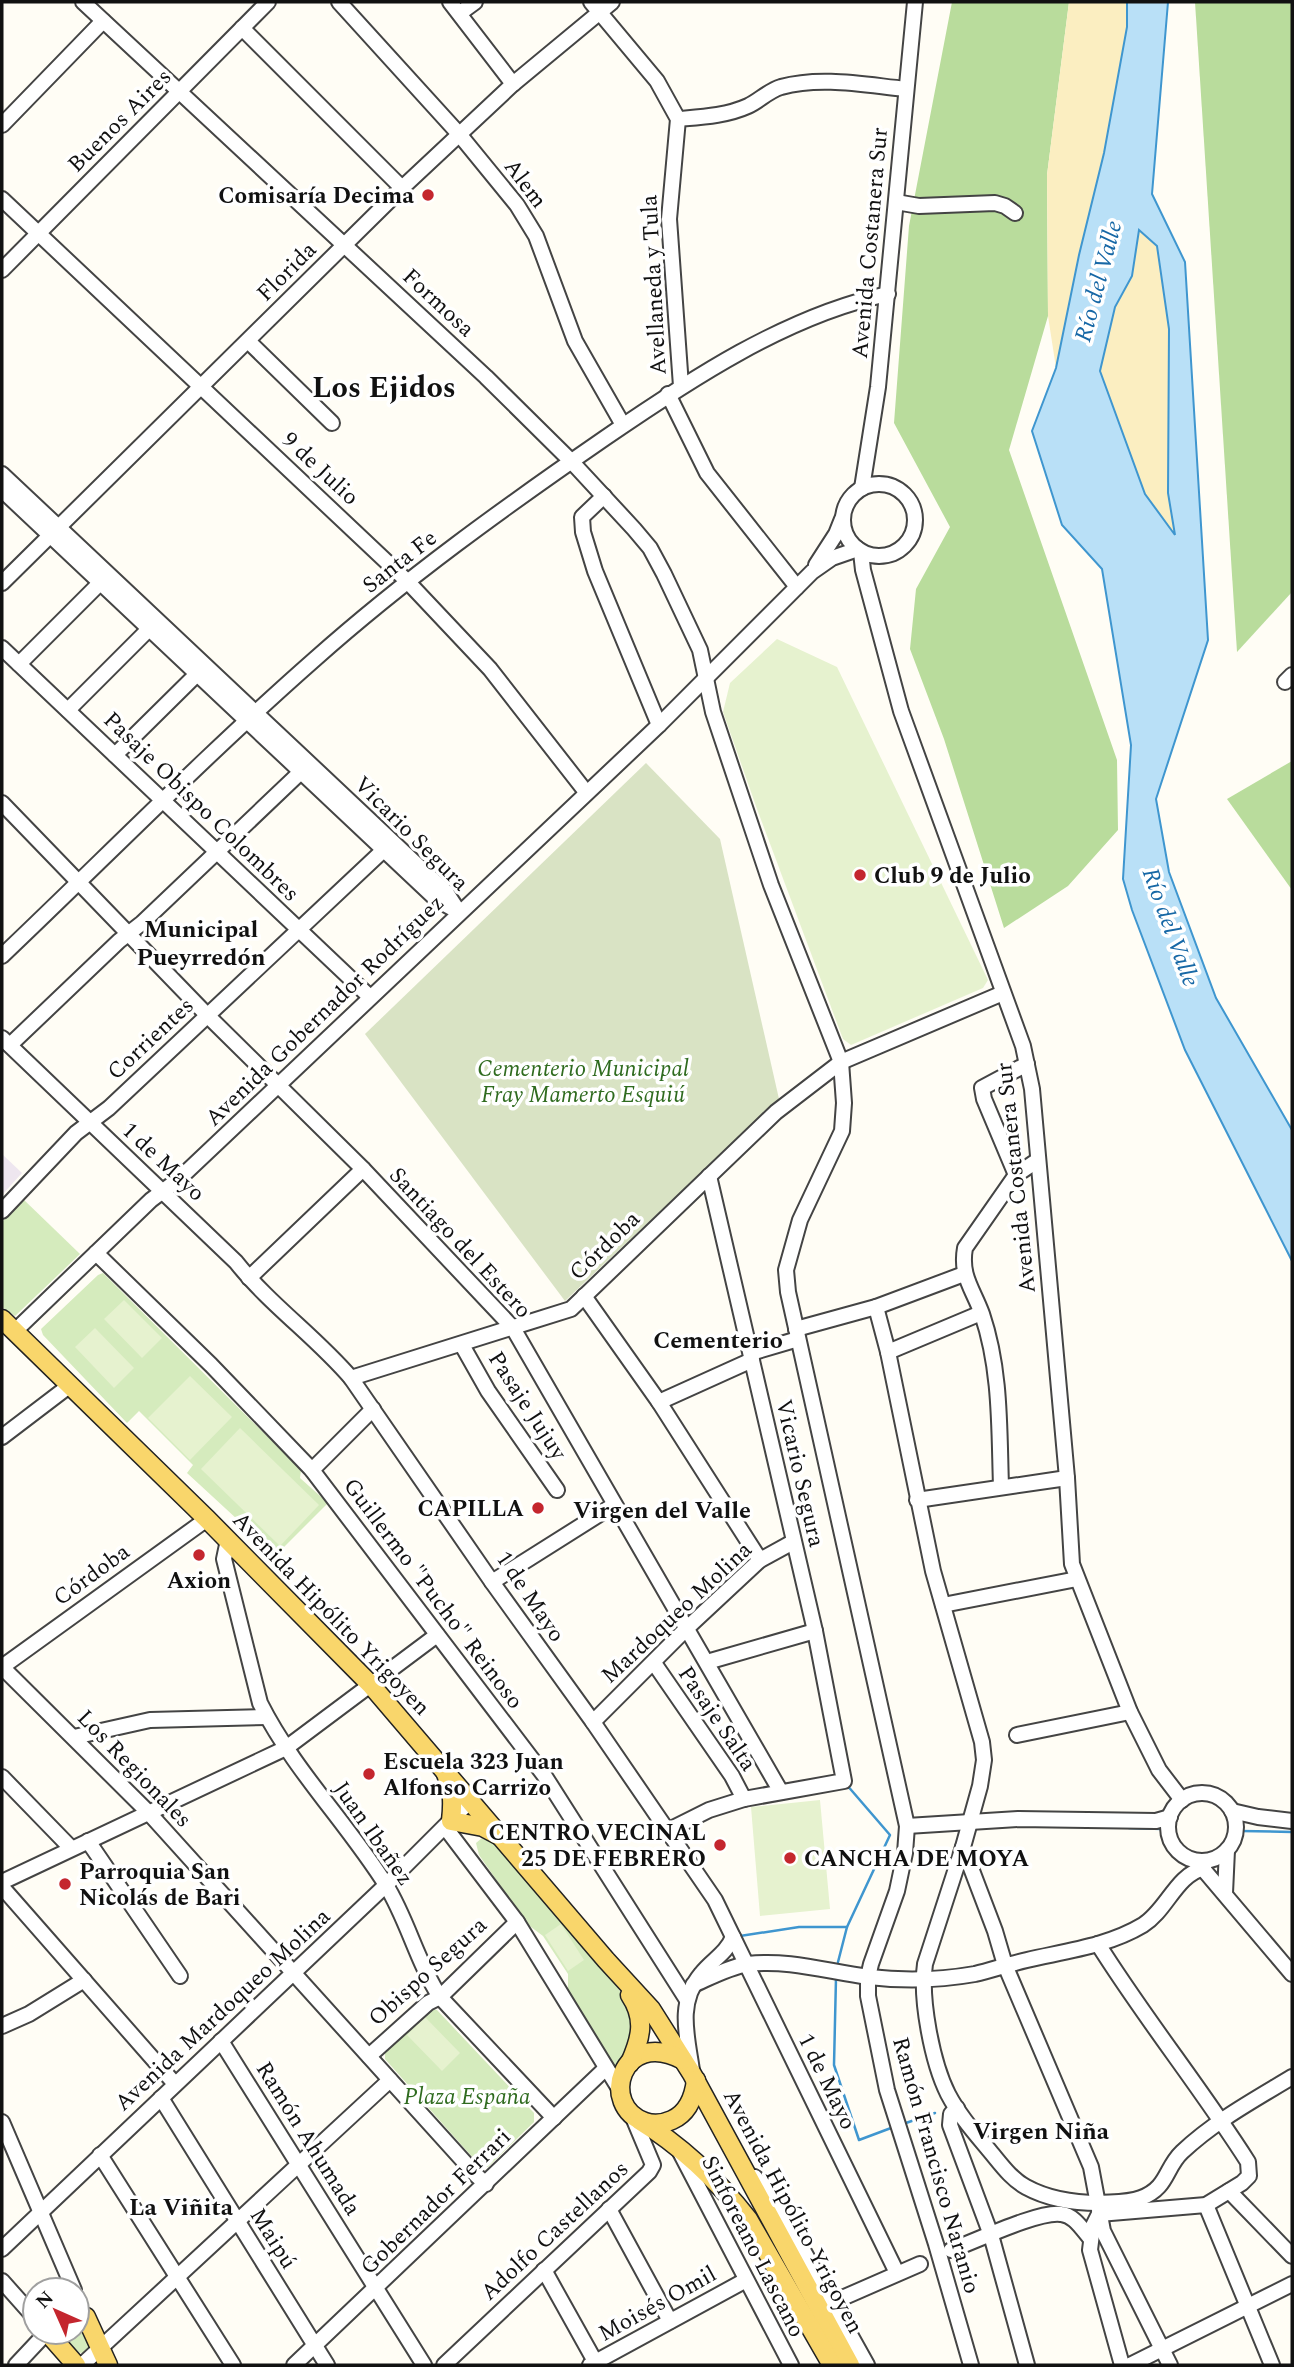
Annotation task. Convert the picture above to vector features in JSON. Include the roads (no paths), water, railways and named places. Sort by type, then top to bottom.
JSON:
[{"type":"main road","name":"Avenida Hipólito Yrigoyen","points":[[2,1318],[371,1685],[651,2009],[731,2142],[850,2365]]},
{"type":"main road","points":[[443,1767],[450,1783],[453,1802],[448,1824],[483,1827],[501,1836]]},
{"type":"main road","name":"Avenida Hipólito Yrigoyen","points":[[607,1960],[640,2014],[642,2027],[629,2063]]},
{"type":"main road","points":[[658,2051],[668,2053],[690,2072],[694,2093],[690,2104],[673,2120],[662,2124],[636,2117],[624,2104],[620,2090],[623,2073],[629,2063],[638,2056],[658,2051]]},
{"type":"main road","name":"Avenida Hipólito Yrigoyen","points":[[636,2117],[678,2147],[737,2205],[748,2219],[832,2365]]},
{"type":"main road","points":[[91,2334],[104,2358]]},
{"type":"main road","points":[[59,2346],[76,2365]]},
{"type":"street","name":"Formosa","points":[[83,2],[486,377],[571,461],[650,548],[700,650],[713,712],[771,885],[841,1062],[844,1103],[842,1131],[800,1220],[786,1270],[797,1334],[906,1826],[905,1853],[897,1891],[868,1977]]},
{"type":"street","name":"Buenos Aires","points":[[2,270],[268,2]]},
{"type":"street","name":"Alem","points":[[339,2],[459,134],[517,205],[536,236],[575,341],[624,425]]},
{"type":"street","points":[[475,2],[455,8],[513,84]]},
{"type":"street","name":"Florida","points":[[2,583],[402,188],[595,7],[612,2]]},
{"type":"street","name":"Avenida Costanera Sur","points":[[862,488],[878,387],[915,2]]},
{"type":"street","points":[[595,7],[657,81],[678,119],[716,116],[748,106],[779,88],[806,82],[906,89]]},
{"type":"street","points":[[2,125],[103,21]]},
{"type":"street","points":[[242,28],[402,188]]},
{"type":"street","name":"Avellaneda y Tula","points":[[678,119],[669,219],[675,390],[707,473],[797,587]]},
{"type":"street","name":"9 de Julio","points":[[2,199],[407,581],[490,669],[586,792]]},
{"type":"street","points":[[896,202],[919,206],[995,203],[1015,213]]},
{"type":"street","name":"Santa Fe","points":[[2,956],[314,659],[407,581],[571,461],[675,390],[785,329],[831,310],[888,294]]},
{"type":"street","points":[[248,341],[332,423]]},
{"type":"street","name":"Vicario Segura","points":[[2,474],[100,583],[197,674],[252,718]]},
{"type":"street","points":[[884,484],[897,489],[908,499],[915,520],[911,535],[897,551],[875,556],[860,551],[847,537],[843,517],[849,500],[862,488],[884,484]]},
{"type":"street","name":"Vicario Segura","points":[[2,490],[55,532],[388,846],[446,892],[459,912]]},
{"type":"street","points":[[604,496],[582,517],[583,532],[595,572],[659,725]]},
{"type":"street","name":"Avenida Gobernador Rodríguez","points":[[812,572],[830,545],[843,517]]},
{"type":"street","name":"Avenida Costanera Sur","points":[[860,551],[901,711],[1023,1046],[1027,1064],[1032,1089],[1067,1478],[1071,1553],[1077,1580],[1130,1712],[1159,1770],[1182,1800]]},
{"type":"street","name":"Avenida Gobernador Rodríguez","points":[[15,1331],[163,1191],[179,1180],[659,725],[812,572],[832,558],[860,551]]},
{"type":"street","points":[[19,664],[100,583]]},
{"type":"street","points":[[68,710],[149,629]]},
{"type":"street","name":"Pasaje Obispo Colombres","points":[[2,648],[370,998]]},
{"type":"street","points":[[116,755],[197,674]]},
{"type":"street","points":[[6,1041],[129,934],[305,768]]},
{"type":"street","name":"Santiago del Estero","points":[[2,803],[208,1016],[363,1169],[513,1328],[781,1792]]},
{"type":"street","name":"Corrientes","points":[[2,1211],[76,1133],[208,1016],[388,846]]},
{"type":"street","name":"Córdoba","points":[[351,1378],[462,1345],[570,1308],[776,1112],[841,1062],[1003,993]]},
{"type":"street","name":"1 de Mayo","points":[[6,1041],[236,1262],[249,1278],[329,1352],[351,1378],[669,1830],[715,1900],[897,2273]]},
{"type":"street","points":[[1016,1175],[984,1099],[982,1088],[1027,1064]]},
{"type":"street","points":[[1001,1486],[997,1373],[982,1313],[964,1274],[963,1258],[965,1248],[1016,1175],[1038,1160]]},
{"type":"street","points":[[249,1278],[363,1169]]},
{"type":"street","name":"Vicario Segura","points":[[709,1176],[815,1631],[844,1781],[781,1792]]},
{"type":"street","name":"Guillermo \"Pucho\" Reinoso","points":[[96,1253],[211,1365],[312,1470],[544,1775],[687,2000]]},
{"type":"street","points":[[659,1402],[797,1334],[964,1274]]},
{"type":"street","points":[[584,1296],[659,1402],[760,1560]]},
{"type":"street","points":[[876,1307],[888,1352],[917,1500],[985,1760],[972,1820],[944,1900],[923,1979],[925,2006],[946,2090],[995,2157],[1024,2186],[1099,2208],[1206,2205],[1249,2176],[1248,2162],[1125,1987],[1098,1944]]},
{"type":"street","points":[[888,1352],[982,1313]]},
{"type":"street","name":"Pasaje Jujuy","points":[[462,1345],[488,1391],[557,1490]]},
{"type":"street","points":[[2,1437],[69,1386]]},
{"type":"street","points":[[312,1470],[373,1409]]},
{"type":"street","points":[[917,1500],[1067,1478]]},
{"type":"street","points":[[492,1582],[614,1505]]},
{"type":"street","name":"Córdoba","points":[[2,1667],[207,1519]]},
{"type":"street","name":"Juan Ibañez","points":[[228,1540],[224,1559],[260,1703],[267,1717],[286,1748],[386,1885],[428,1979],[440,1997],[554,2118]]},
{"type":"street","name":"Mardoqueo Molina","points":[[593,1722],[760,1560],[793,1542]]},
{"type":"street","points":[[943,1605],[1077,1580]]},
{"type":"street","points":[[707,1662],[815,1631]]},
{"type":"street","points":[[175,2084],[2,1884],[71,1848],[286,1748],[437,1635]]},
{"type":"street","name":"Pasaje Salta","points":[[654,1663],[732,1776],[744,1799]]},
{"type":"street","name":"Los Regionales","points":[[2,1667],[148,1812],[486,2183]]},
{"type":"street","points":[[1017,1735],[1130,1712]]},
{"type":"street","points":[[74,1737],[150,1720],[267,1717]]},
{"type":"street","points":[[2,1777],[71,1848]]},
{"type":"street","points":[[669,1830],[709,1810],[744,1799],[781,1792]]},
{"type":"street","points":[[1225,1893],[1227,1850],[1236,1831],[1232,1811],[1222,1800],[1209,1794],[1195,1794],[1182,1800],[1170,1817],[1168,1831],[1173,1845],[1182,1855],[1200,1864],[1292,1974]]},
{"type":"street","name":"Avenida Mardoqueo Molina","points":[[2,2249],[386,1885],[471,1800]]},
{"type":"street","points":[[1232,1811],[1292,1821]]},
{"type":"street","points":[[906,1826],[972,1820],[1156,1821],[1170,1817]]},
{"type":"street","points":[[448,1824],[517,1922],[620,2090]]},
{"type":"street","points":[[88,1841],[180,1976]]},
{"type":"street","points":[[963,1847],[995,1931],[1004,1965],[1091,2167],[1103,2231],[1170,2365]]},
{"type":"street","points":[[693,1985],[745,1964],[805,1965],[868,1977],[923,1979],[975,1974],[1098,1944],[1139,1927],[1153,1918],[1187,1875],[1200,1864],[1227,1850]]},
{"type":"street","name":"Obispo Segura","points":[[369,2056],[428,2003],[440,1997],[517,1922]]},
{"type":"street","points":[[690,2072],[685,2025],[687,2000],[701,1973],[726,1951],[733,1937]]},
{"type":"street","name":"Ramón Francisco Naranio","points":[[868,1977],[870,2012],[887,2091],[971,2365]]},
{"type":"street","points":[[2,2026],[29,2014],[84,1980]]},
{"type":"street","name":"Ramón Ahumada","points":[[221,2041],[424,2365]]},
{"type":"street","name":"Gobernador Ferrari","points":[[294,2365],[606,2068]]},
{"type":"street","points":[[1099,2208],[1141,2198],[1156,2190],[1164,2182],[1180,2154],[1221,2120],[1292,2077]]},
{"type":"street","points":[[82,2365],[104,2358],[177,2277],[390,2080]]},
{"type":"street","name":"Maipú","points":[[161,2098],[327,2365]]},
{"type":"street","points":[[957,2108],[951,2114],[950,2124],[991,2235],[1027,2365]]},
{"type":"street","name":"Adolfo Castellanos","points":[[444,2365],[649,2172],[653,2165],[636,2117]]},
{"type":"street","points":[[2,2122],[68,2276]]},
{"type":"street","points":[[731,2142],[789,2225],[867,2365]]},
{"type":"street","name":"Sinforeano Lascano","points":[[678,2147],[786,2364]]},
{"type":"street","points":[[100,2155],[233,2365]]},
{"type":"street","points":[[1229,2191],[1292,2256]]},
{"type":"street","points":[[1206,2205],[1272,2365]]},
{"type":"street","points":[[1099,2208],[1090,2238],[1090,2250],[1122,2365]]},
{"type":"street","points":[[609,2209],[670,2320]]},
{"type":"street","points":[[951,2250],[1041,2216],[1062,2214],[1073,2219],[1090,2238]]},
{"type":"street","points":[[834,2302],[920,2264]]},
{"type":"street","points":[[544,2270],[594,2364]]},
{"type":"street","name":"Moisés Omil","points":[[594,2364],[746,2280]]},
{"type":"street","points":[[2,2281],[21,2302]]},
{"type":"street","points":[[1130,2365],[1292,2284]]},
{"type":"street","points":[[16,2365],[34,2346]]},
{"type":"water","name":"Río del Valle","points":[[1127,2],[1168,2],[1152,194],[1185,262],[1208,640],[1156,799],[1169,872],[1216,998],[1292,1130],[1292,1261],[1185,1050],[1132,910],[1123,879],[1131,745],[1102,569],[1062,525],[1032,431],[1056,368],[1079,255],[1104,153],[1127,27]],"holes":[[[1139,230],[1157,246],[1169,329],[1168,493],[1175,535],[1145,494],[1100,371],[1115,307],[1132,276]]]},
{"type":"waterway","points":[[838,1962],[847,1927],[890,1835],[846,1784]]},
{"type":"waterway","points":[[1129,1828],[1162,1829]]},
{"type":"waterway","points":[[1241,1831],[1292,1832]]},
{"type":"waterway","points":[[740,1936],[799,1927],[847,1927]]},
{"type":"waterway","points":[[836,1978],[834,2065],[859,2140],[891,2128]]},
{"type":"waterway","points":[[903,2124],[935,2113]]},
{"type":"place","name":"Comisaría Decima","points":[[428,195]]},
{"type":"place","name":"Club 9 de Julio","points":[[860,875]]},
{"type":"place","name":"CAPILLA","points":[[538,1508]]},
{"type":"place","name":"Axion","points":[[199,1555]]},
{"type":"place","name":"Escuela 323 Juan Alfonso Carrizo","points":[[369,1774]]},
{"type":"place","name":"CENTRO VECINAL 25 DE FEBRERO","points":[[720,1845]]},
{"type":"place","name":"CANCHA DE MOYA","points":[[790,1858]]},
{"type":"place","name":"Parroquia San Nicolás de Bari","points":[[65,1884]]},
{"type":"district","name":"Los Ejidos","points":[[384,387]]},
{"type":"district","name":"Municipal Pueyrredón","points":[[201,943]]},
{"type":"district","name":"Cementerio","points":[[718,1340]]},
{"type":"district","name":"Virgen del Valle","points":[[662,1510]]},
{"type":"district","name":"Virgen Niña","points":[[1041,2131]]},
{"type":"district","name":"La Viñita","points":[[181,2207]]},
{"type":"park label","name":"Cementerio Municipal Fray Mamerto Esquiú","points":[[583,1081]]},
{"type":"park label","name":"Plaza España","points":[[467,2096]]}]
